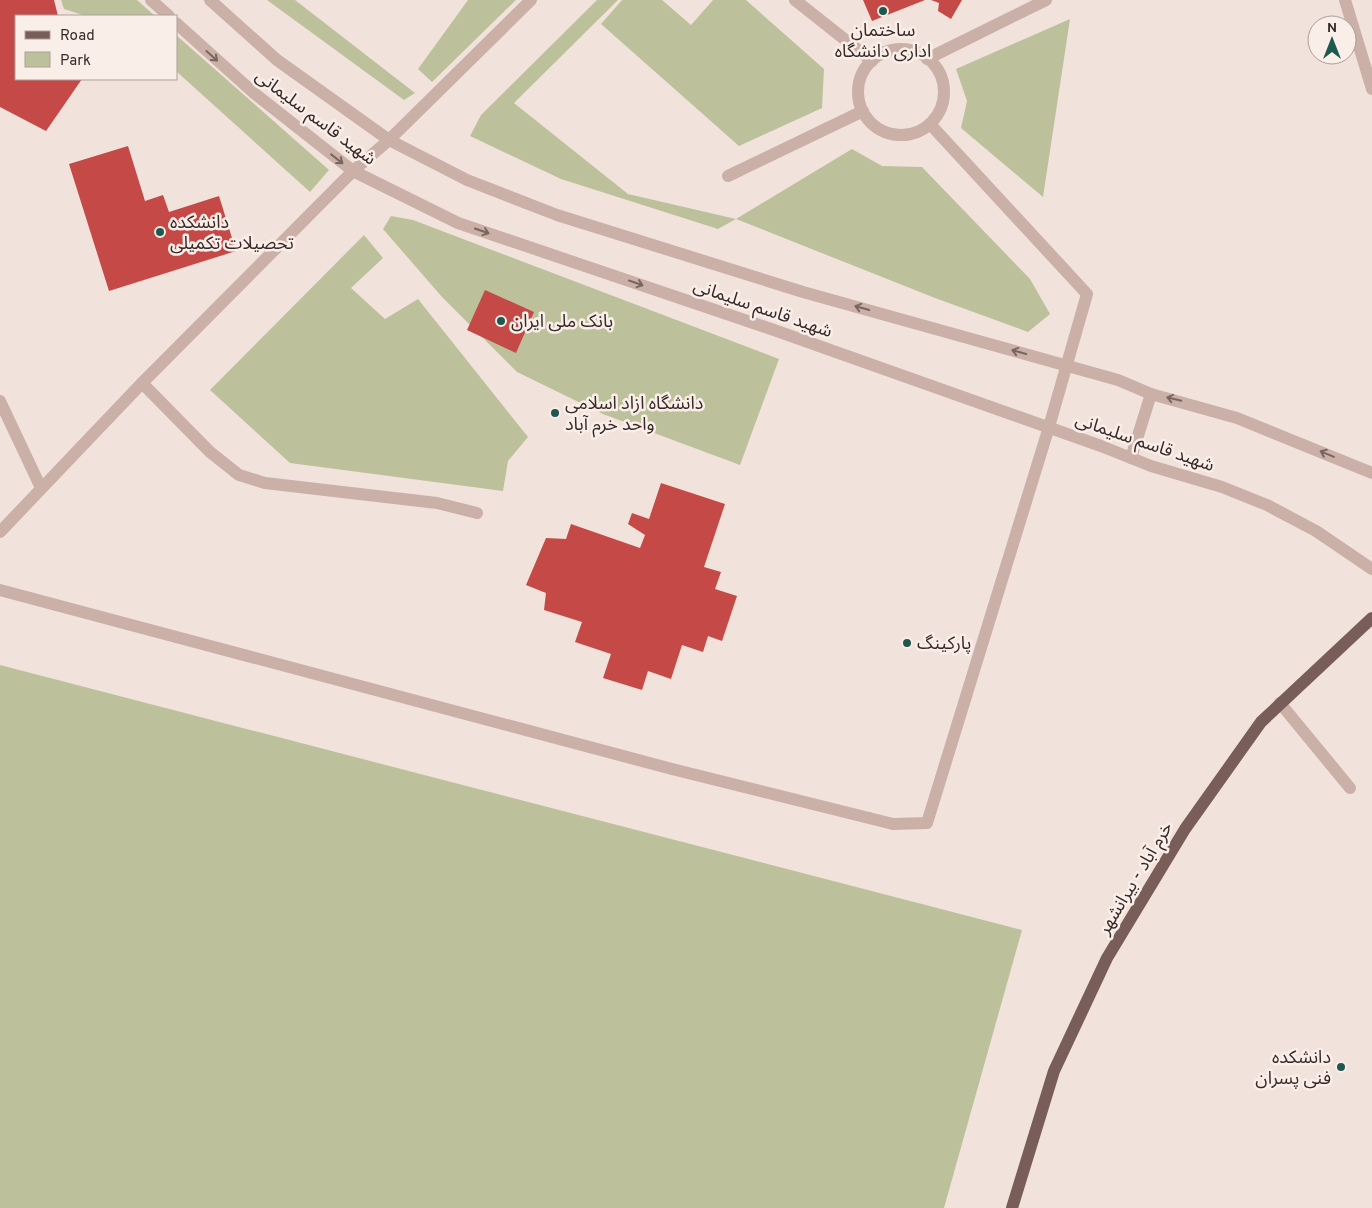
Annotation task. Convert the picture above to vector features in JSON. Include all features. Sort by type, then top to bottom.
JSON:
[{"type":"main road","name":"خرم آباد - بیرانشهر","points":[[1012,1208],[1054,1071],[1107,958],[1185,829],[1261,722],[1372,618]]},
{"type":"street","points":[[151,0],[168,15]]},
{"type":"street","name":"شهید قاسم سلیمانی","points":[[210,0],[276,60],[389,140],[467,180],[557,215],[803,292],[1118,380],[1151,394],[1237,418],[1372,473]]},
{"type":"street","points":[[0,532],[142,382],[353,172],[389,140],[531,0]]},
{"type":"street","points":[[795,0],[872,61]]},
{"type":"street","points":[[927,58],[1046,0]]},
{"type":"street","points":[[1346,0],[1372,89]]},
{"type":"street","name":"شهید قاسم سلیمانی","points":[[178,25],[254,93],[353,172],[458,223],[774,330],[1049,427],[1130,458],[1222,487],[1267,505],[1316,532],[1372,569]]},
{"type":"street","points":[[896,49],[910,50],[927,58],[940,75],[944,88],[943,101],[938,114],[930,124],[919,131],[906,135],[880,130],[862,111],[859,84],[864,71],[872,61],[884,53],[896,49]]},
{"type":"street","points":[[728,176],[862,111]]},
{"type":"street","points":[[0,590],[672,769],[893,824],[927,823],[1068,366],[1087,294],[930,124]]},
{"type":"street","points":[[142,382],[210,452],[239,475],[265,484],[437,503],[477,513]]},
{"type":"street","points":[[1130,458],[1151,394]]},
{"type":"street","points":[[0,401],[41,488]]},
{"type":"street","points":[[1280,703],[1350,788]]},
{"type":"green space","points":[[61,0],[137,0],[154,15],[83,15],[64,9]]},
{"type":"green space","points":[[267,0],[295,0],[415,93],[404,100]]},
{"type":"green space","points":[[468,0],[516,0],[432,82],[418,69]]},
{"type":"green space","points":[[597,0],[618,0],[514,103],[628,194],[736,219],[718,229],[561,179],[470,136],[481,115]]},
{"type":"green space","points":[[622,0],[662,0],[691,25],[713,0],[746,0],[824,69],[822,108],[739,146],[601,24]]},
{"type":"green space","points":[[1070,19],[1043,197],[961,128],[967,101],[956,69]]},
{"type":"green space","points":[[178,37],[329,170],[310,192],[178,73]]},
{"type":"green space","points":[[852,149],[882,166],[922,167],[1030,279],[1050,314],[1028,332],[935,298],[736,219]]},
{"type":"green space","points":[[391,216],[413,220],[779,359],[740,465],[603,414],[517,372],[442,297],[383,229]]},
{"type":"green space","points":[[364,235],[383,258],[351,288],[385,319],[418,299],[528,437],[508,461],[503,491],[290,463],[210,390]]},
{"type":"green space","points":[[0,665],[1022,930],[944,1208],[0,1208]]},
{"type":"building","points":[[0,0],[54,0],[58,15],[15,15],[15,80],[81,80],[46,131],[0,107]]},
{"type":"building","name":"ساختمان اداری دانشگاه","points":[[863,0],[925,0],[872,21]]},
{"type":"building","name":"ساختمان اداری دانشگاه","points":[[931,0],[962,0],[951,19],[938,11],[939,3]]},
{"type":"building","name":"دانشکده تحصیلات تکمیلی","points":[[128,146],[145,201],[163,195],[169,212],[219,196],[236,251],[109,291],[69,164]]},
{"type":"building","name":"بانک ملی ایران","points":[[485,290],[534,312],[516,353],[467,330]]},
{"type":"building","points":[[661,483],[725,504],[704,567],[721,572],[715,589],[737,596],[722,641],[708,636],[703,652],[682,645],[671,679],[648,671],[642,690],[603,678],[611,654],[575,642],[582,622],[544,610],[546,593],[526,585],[546,538],[566,539],[571,524],[640,548],[645,535],[628,524],[632,513],[649,519]]},
{"type":"place","name":"ساختمان اداری دانشگاه","points":[[883,11]]},
{"type":"place","name":"دانشکده تحصیلات تکمیلی","points":[[160,232]]},
{"type":"place","name":"بانک ملی ایران","points":[[501,321]]},
{"type":"place","name":"دانشگاه ازاد اسلامی واحد خرم آباد","points":[[555,413]]},
{"type":"place","name":"پارکینگ","points":[[907,643]]},
{"type":"place","name":"دانشکده فنی پسران","points":[[1341,1067]]}]
